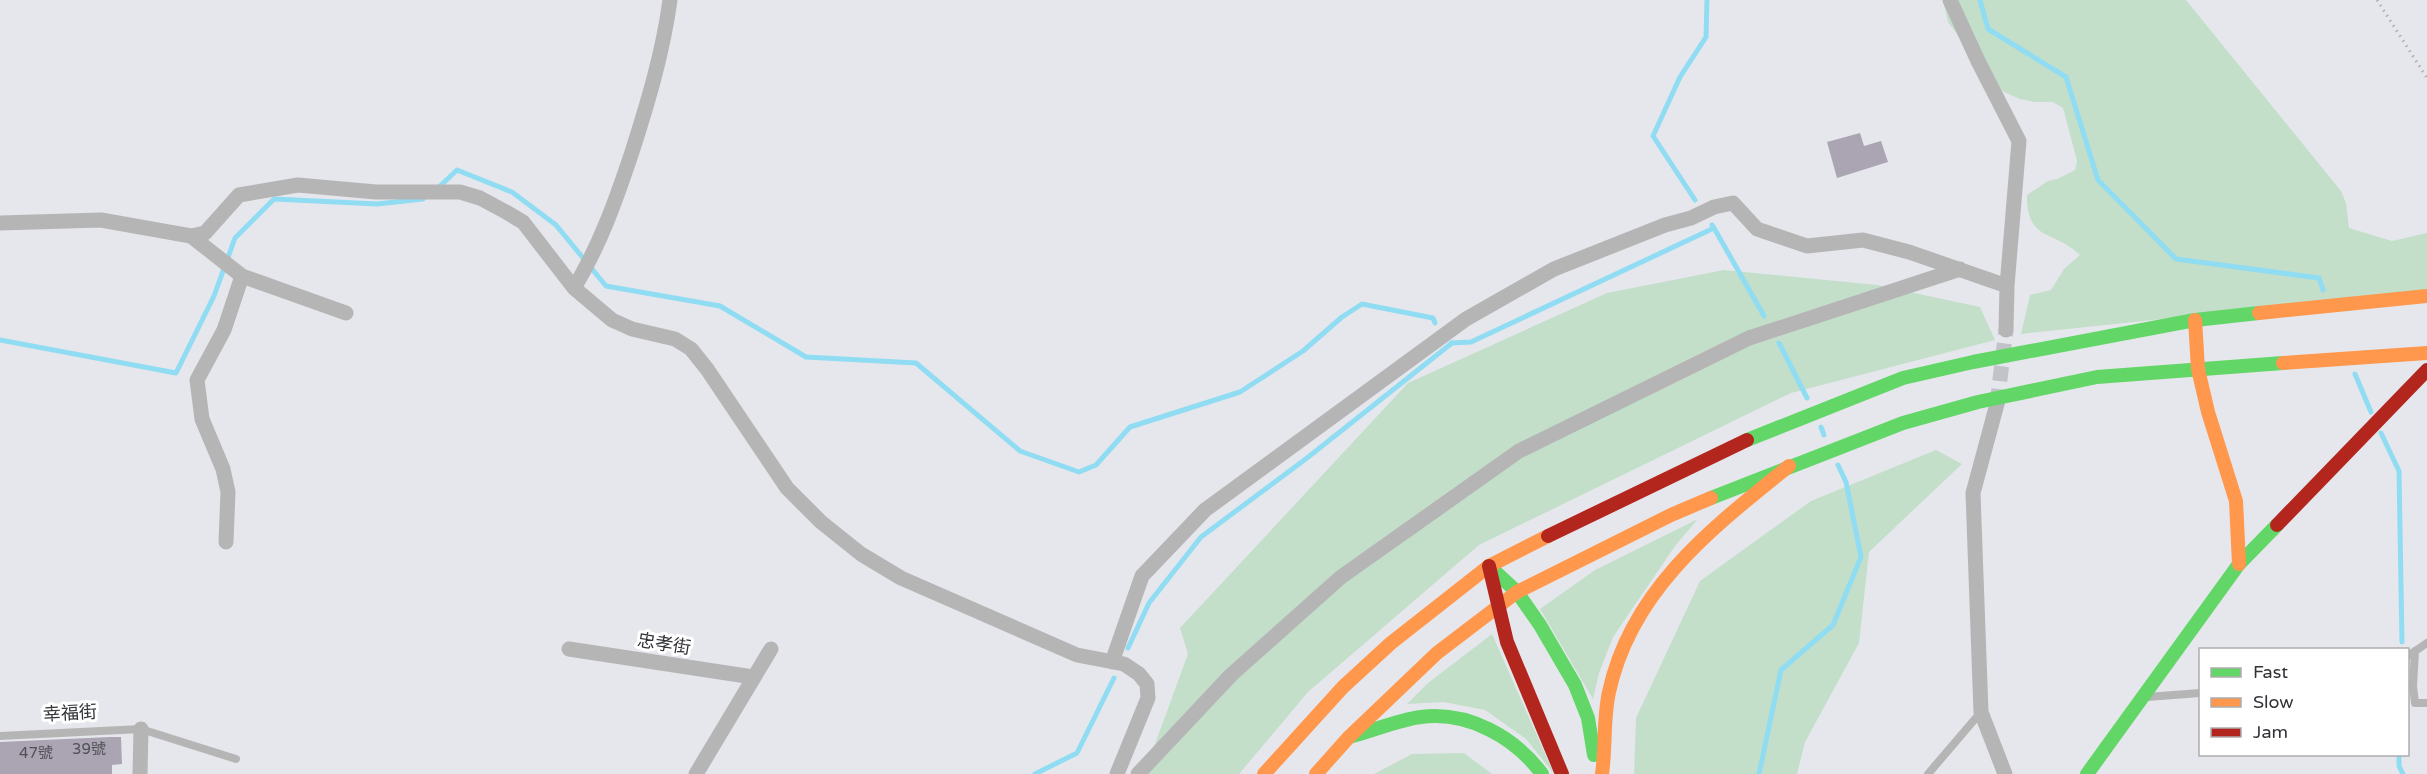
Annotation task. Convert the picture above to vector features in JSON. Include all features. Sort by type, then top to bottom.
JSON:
[{"type":"main road","points":[[1264,774],[1343,687],[1391,643],[1490,566],[1634,493],[1764,432],[1903,378],[1983,360],[2195,320],[2427,296]]},
{"type":"main road","points":[[2195,320],[2198,369],[2208,412],[2236,501],[2239,564]]},
{"type":"main road","points":[[1316,774],[1349,737],[1437,653],[1517,592],[1671,515],[1789,466],[1903,423],[1977,402],[2097,377],[2427,353]]},
{"type":"main road","points":[[2087,774],[2239,564],[2427,370]]},
{"type":"main road","points":[[1600,774],[1605,756],[1609,694],[1623,644],[1649,596],[1679,559],[1789,466]]},
{"type":"main road","points":[[1490,566],[1517,592],[1540,625],[1575,685],[1588,718],[1600,774]]},
{"type":"main road","points":[[1490,566],[1507,642],[1562,774]]},
{"type":"main road","points":[[1349,737],[1423,716],[1456,718],[1489,728],[1513,741],[1542,774]]},
{"type":"street","points":[[578,283],[595,253],[615,203],[649,100],[665,35],[670,0]]},
{"type":"street","points":[[1950,0],[2019,141],[2007,286],[2006,330]]},
{"type":"street","points":[[0,223],[100,220],[191,236],[205,233],[239,195],[298,185],[376,192],[460,192],[480,198],[523,222],[612,320],[632,329],[675,339],[691,349],[787,488],[821,522],[861,554],[902,578],[1077,655],[1124,664],[1139,674],[1147,684],[1148,698],[1117,774]]},
{"type":"street","points":[[1112,662],[1142,576],[1206,510],[1466,319],[1554,269],[1665,225],[1691,218],[1714,207],[1733,203],[1757,229],[1808,246],[1863,240],[1910,252],[2007,286]]},
{"type":"street","points":[[191,236],[242,276],[346,313]]},
{"type":"street","points":[[1138,774],[1231,675],[1341,577],[1519,451],[1749,338],[1960,269]]},
{"type":"street","points":[[226,542],[228,492],[223,469],[202,419],[197,380],[224,330],[242,276]]},
{"type":"street","points":[[1997,404],[1973,494],[1981,712],[2005,774]]},
{"type":"street","name":"忠孝街","points":[[569,649],[753,677]]},
{"type":"street","points":[[696,774],[771,649]]},
{"type":"street","points":[[140,774],[141,729]]},
{"type":"lane","points":[[2409,655],[2427,644]]},
{"type":"lane","points":[[2415,651],[2413,687],[2415,703],[2427,703]]},
{"type":"lane","points":[[2142,698],[2199,693]]},
{"type":"lane","points":[[1928,774],[1981,712]]},
{"type":"lane","name":"幸福街","points":[[0,736],[141,729],[236,759]]},
{"type":"path","points":[[2377,0],[2427,78]]},
{"type":"green space","points":[[1943,0],[2186,0],[2341,191],[2346,203],[2349,228],[2392,241],[2427,233],[2427,291],[2021,334],[2030,295],[2051,290],[2064,269],[2080,255],[2071,247],[2037,228],[2031,221],[2027,195],[2048,181],[2075,170],[2077,161],[2063,108],[2053,102],[2020,99],[2004,92],[1992,82],[1948,22]]},
{"type":"green space","points":[[1724,270],[1877,285],[1980,307],[1995,340],[1791,393],[1479,545],[1308,692],[1239,774],[1144,774],[1188,654],[1180,628],[1408,383],[1607,293]]},
{"type":"green space","points":[[1936,450],[1962,464],[1869,552],[1859,643],[1805,742],[1797,774],[1634,774],[1636,718],[1700,581],[1811,501]]},
{"type":"green space","points":[[1698,519],[1675,546],[1613,637],[1599,673],[1593,699],[1540,609],[1595,570]]},
{"type":"green space","points":[[1492,634],[1554,774],[1526,739],[1485,710],[1444,702],[1407,704],[1428,683]]},
{"type":"green space","points":[[1464,753],[1492,774],[1374,774],[1412,754]]},
{"type":"building","points":[[1860,133],[1864,146],[1881,141],[1888,162],[1837,178],[1827,142]]},
{"type":"building","points":[[121,737],[122,764],[112,765],[112,774],[0,774],[0,742]]},
{"type":"waterway","points":[[1695,200],[1653,136],[1680,77],[1706,37],[1707,0]]},
{"type":"waterway","points":[[1980,0],[1988,29],[2066,77],[2098,180],[2176,259],[2319,278],[2323,290]]},
{"type":"waterway","points":[[438,188],[457,170],[512,192],[556,225],[606,286],[720,306],[806,357],[916,363],[1020,451],[1079,472],[1096,465],[1130,427],[1240,392],[1303,351],[1342,317],[1362,304],[1433,318],[1435,323]]},
{"type":"waterway","points":[[0,340],[176,373],[214,296],[235,238],[274,199],[377,204],[423,199]]},
{"type":"waterway","points":[[1451,343],[1471,342],[1714,228],[1712,225]]},
{"type":"waterway","points":[[1714,228],[1764,316]]},
{"type":"waterway","points":[[1128,648],[1149,603],[1201,537],[1307,458],[1452,343]]},
{"type":"waterway","points":[[1779,343],[1807,398]]},
{"type":"waterway","points":[[2355,374],[2371,412]]},
{"type":"waterway","points":[[1821,427],[1824,435]]},
{"type":"waterway","points":[[2381,433],[2399,471],[2402,642]]},
{"type":"waterway","points":[[1759,774],[1781,670],[1833,625],[1861,557],[1846,482],[1838,465]]},
{"type":"waterway","points":[[1035,774],[1077,753],[1114,678]]},
{"type":"waterway","points":[[2399,756],[2399,766],[2403,774]]},
{"type":"tunnel","points":[[1997,404],[2006,330]]},
{"type":"traffic: fast","points":[[1747,440],[1903,378],[1973,362],[2195,320],[2259,313]]},
{"type":"traffic: fast","points":[[1711,498],[1903,423],[1978,402],[2097,377],[2283,363]]},
{"type":"traffic: fast","points":[[2087,774],[2239,564],[2277,525]]},
{"type":"traffic: fast","points":[[1489,566],[1517,592],[1540,625],[1575,685],[1588,718],[1594,755]]},
{"type":"traffic: fast","points":[[1349,737],[1412,718],[1439,716],[1456,718],[1489,729],[1504,738],[1531,761],[1542,774]]},
{"type":"traffic: slow","points":[[2259,313],[2427,296]]},
{"type":"traffic: slow","points":[[2195,320],[2198,369],[2208,412],[2236,501],[2239,564]]},
{"type":"traffic: slow","points":[[2283,363],[2427,353]]},
{"type":"traffic: slow","points":[[1602,774],[1609,692],[1620,656],[1636,622],[1655,592],[1678,564],[1731,513],[1789,466]]},
{"type":"traffic: slow","points":[[1316,774],[1349,737],[1437,653],[1517,592],[1671,515],[1711,498]]},
{"type":"traffic: slow","points":[[1264,774],[1343,687],[1391,643],[1489,566],[1548,536]]},
{"type":"traffic: jam","points":[[2277,525],[2427,370]]},
{"type":"traffic: jam","points":[[1548,536],[1747,440]]},
{"type":"traffic: jam","points":[[1489,566],[1507,642],[1562,774]]}]
